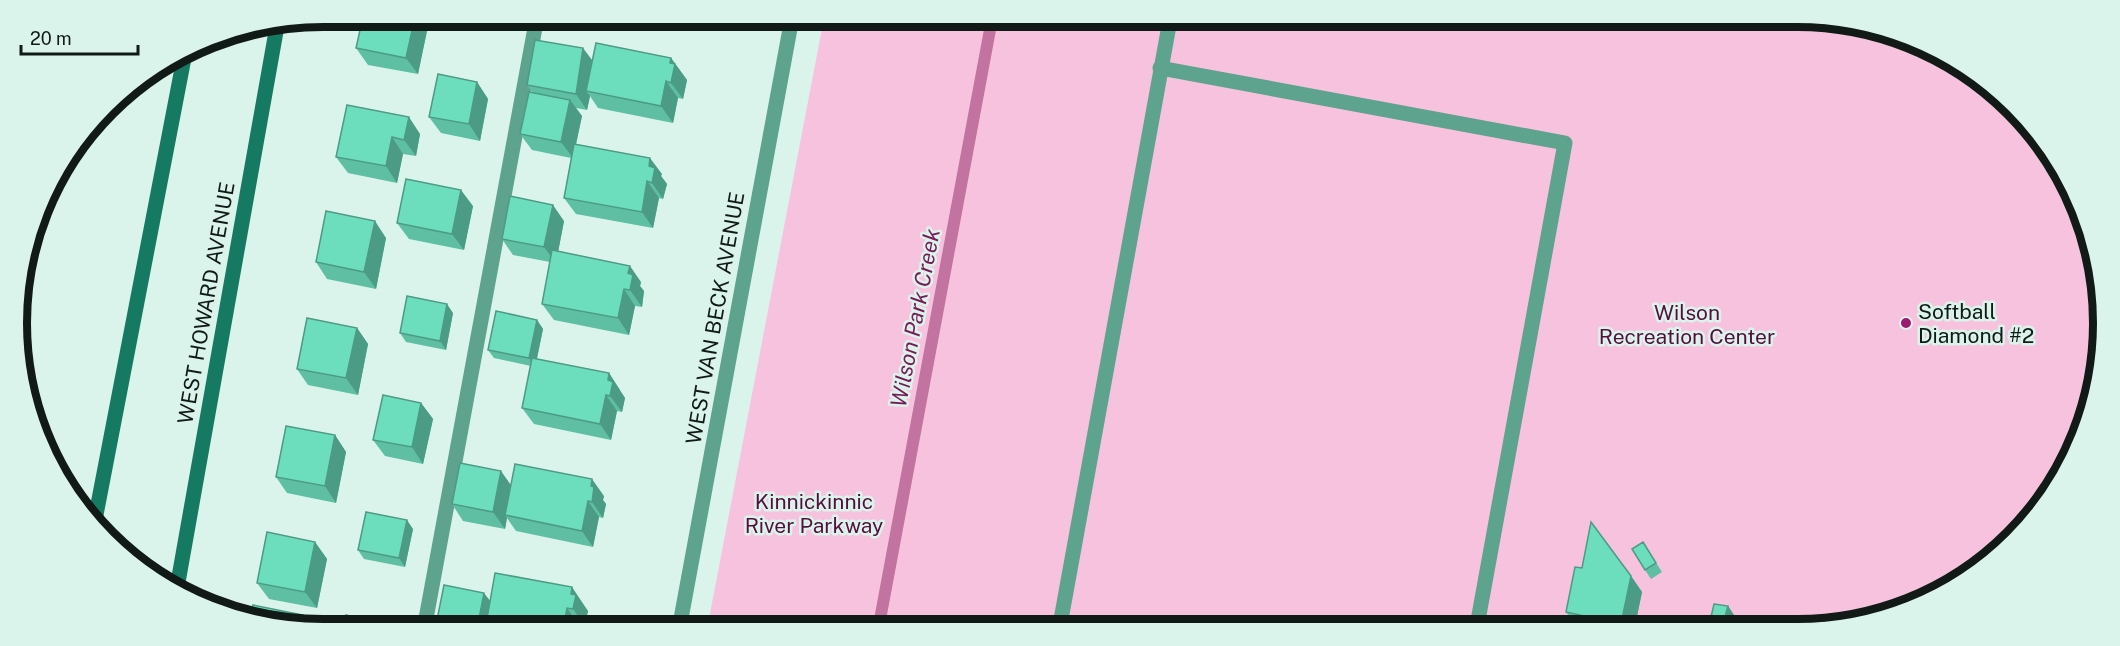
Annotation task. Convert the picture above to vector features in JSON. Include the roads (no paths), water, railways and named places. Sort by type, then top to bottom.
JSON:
[{"type":"main road","name":"WEST HOWARD AVENUE","points":[[178,581],[275,31]]},
{"type":"main road","points":[[96,513],[183,63]]},
{"type":"street","points":[[426,619],[535,27]]},
{"type":"street","name":"WEST VAN BECK AVENUE","points":[[681,619],[790,27]]},
{"type":"street","points":[[1061,619],[1169,27]]},
{"type":"street","points":[[1160,68],[1565,143],[1478,619]]},
{"type":"waterway","name":"Wilson Park Creek","points":[[880,619],[991,27]]},
{"type":"place","name":"Softball Diamond #2","points":[[1906,323]]},
{"type":"park label","name":"Wilson Recreation Center","points":[[1687,324]]},
{"type":"park label","name":"Kinnickinnic River Parkway","points":[[814,513]]}]
